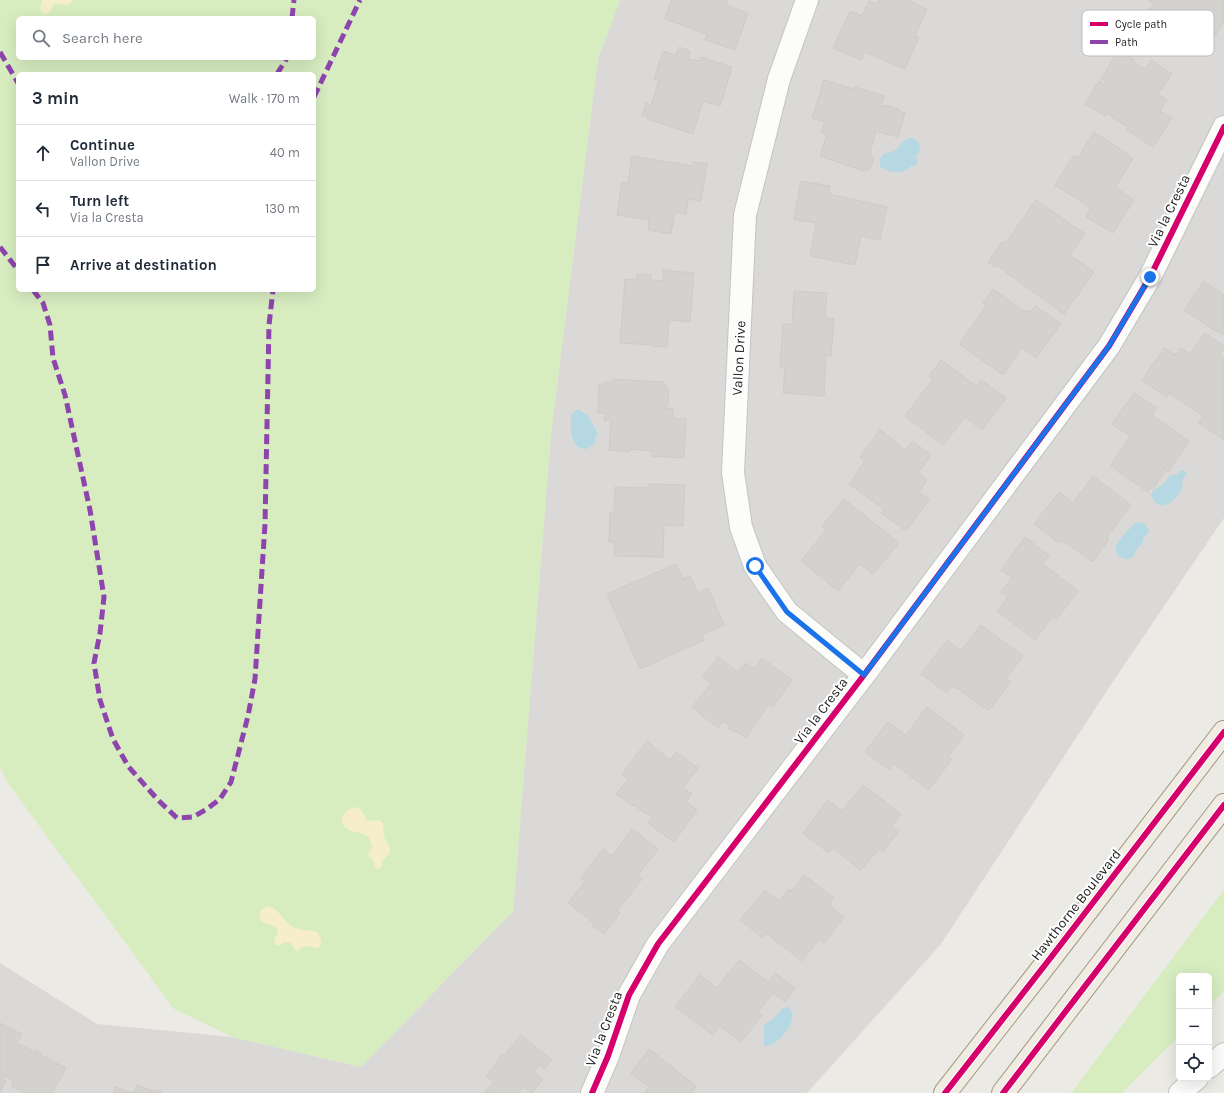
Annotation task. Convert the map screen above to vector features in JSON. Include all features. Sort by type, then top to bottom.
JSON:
[{"type":"main road","name":"Hawthorne Boulevard","points":[[945,1093],[1224,732]]},
{"type":"main road","points":[[1003,1093],[1224,805]]},
{"type":"street","name":"Vallon Drive","points":[[807,0],[779,79],[745,215],[733,473],[741,528],[755,566],[787,612],[864,675]]},
{"type":"street","name":"Via la Cresta","points":[[592,1093],[608,1056],[630,995],[658,944],[864,675],[1109,346],[1150,277],[1224,127]]},
{"type":"street","points":[[1212,1064],[1224,1054]]},
{"type":"street","points":[[1180,1093],[1194,1081]]},
{"type":"shaded area","points":[[620,0],[1224,0],[1224,518],[1114,680],[941,944],[807,1093],[0,1093],[0,963],[97,1024],[233,1037],[361,1067],[513,911],[551,433],[598,58]]},
{"type":"green space","points":[[0,0],[620,0],[598,58],[551,433],[513,911],[361,1067],[233,1037],[174,1009],[7,782],[0,767]]},
{"type":"green space","points":[[1224,890],[1224,991],[1212,1003],[1212,973],[1176,973],[1176,1039],[1122,1093],[1071,1093]]},
{"type":"sand","points":[[42,0],[72,1],[66,5],[54,4],[50,12],[46,15],[41,12],[40,8]]},
{"type":"sand","points":[[353,807],[361,810],[368,821],[379,820],[383,823],[384,837],[390,848],[390,853],[382,861],[382,866],[378,869],[375,868],[374,861],[369,857],[368,853],[372,847],[369,838],[364,834],[347,829],[342,823],[343,815]]},
{"type":"sand","points":[[268,906],[275,909],[293,927],[318,933],[321,944],[318,948],[304,946],[297,951],[291,943],[284,942],[281,945],[277,945],[274,942],[278,930],[260,919],[261,910]]},
{"type":"water","points":[[914,138],[919,143],[920,151],[915,157],[918,161],[915,166],[911,166],[900,172],[888,171],[880,167],[880,159],[882,155],[892,152],[904,140]]},
{"type":"water","points":[[578,409],[588,415],[598,434],[595,438],[595,443],[587,449],[579,447],[573,440],[571,415]]},
{"type":"water","points":[[1180,470],[1185,471],[1187,475],[1182,480],[1180,492],[1171,502],[1166,505],[1160,505],[1155,502],[1151,495],[1153,491],[1162,485],[1169,476],[1177,475]]},
{"type":"water","points":[[1137,522],[1145,524],[1149,531],[1143,538],[1142,544],[1137,549],[1133,557],[1128,559],[1120,558],[1116,551],[1117,545]]},
{"type":"water","points":[[787,1007],[791,1011],[793,1017],[787,1030],[776,1042],[764,1046],[764,1025],[774,1018],[783,1008]]},
{"type":"building","points":[[671,0],[728,0],[726,5],[748,13],[735,50],[705,40],[707,34],[665,19]]},
{"type":"building","points":[[879,0],[908,0],[927,9],[915,36],[919,37],[905,69],[864,52],[861,60],[833,48],[850,11],[862,16],[869,1],[877,4]]},
{"type":"building","points":[[1224,0],[1224,22],[1214,37],[1214,10],[1149,10],[1153,4],[1149,1]]},
{"type":"building","points":[[679,47],[690,51],[688,59],[700,61],[701,57],[732,67],[720,106],[703,101],[693,134],[647,119],[648,117],[642,115],[646,103],[651,105],[659,80],[654,79],[663,51],[676,55]]},
{"type":"building","points":[[1115,56],[1128,56],[1145,69],[1151,60],[1172,74],[1158,94],[1167,100],[1160,111],[1172,118],[1153,147],[1127,130],[1128,127],[1106,113],[1105,116],[1085,104],[1099,81],[1105,85],[1107,82],[1101,79]]},
{"type":"building","points":[[824,80],[854,89],[855,87],[884,96],[881,106],[884,107],[885,105],[899,109],[898,111],[905,113],[898,137],[876,131],[870,153],[873,159],[872,165],[868,170],[864,171],[820,156],[827,135],[821,132],[825,122],[812,118]]},
{"type":"building","points":[[1094,132],[1133,159],[1115,187],[1134,200],[1113,233],[1086,217],[1091,208],[1055,185],[1074,155],[1078,158]]},
{"type":"building","points":[[632,156],[693,166],[693,162],[707,164],[701,201],[688,199],[686,214],[675,212],[671,234],[648,230],[649,220],[617,215],[622,182],[628,183]]},
{"type":"building","points":[[801,181],[830,186],[829,194],[887,207],[880,240],[861,236],[855,265],[810,256],[816,223],[794,219]]},
{"type":"building","points":[[1036,200],[1085,234],[1070,255],[1094,272],[1064,314],[996,265],[995,267],[988,262],[1002,242],[1005,244]]},
{"type":"building","points":[[663,270],[694,273],[690,322],[669,320],[667,347],[620,343],[625,279],[636,280],[637,274],[651,275],[651,280],[663,281]]},
{"type":"building","points":[[1204,281],[1224,295],[1224,335],[1215,331],[1184,310]]},
{"type":"building","points":[[993,289],[1025,312],[1026,310],[1030,312],[1035,306],[1061,324],[1036,358],[1022,348],[1003,375],[959,344],[987,305],[983,303]]},
{"type":"building","points":[[794,291],[827,293],[825,318],[834,319],[831,356],[826,355],[824,396],[783,393],[785,368],[780,368],[783,324],[792,324]]},
{"type":"building","points":[[1205,333],[1224,346],[1224,349],[1220,355],[1224,358],[1224,440],[1199,423],[1203,416],[1169,393],[1167,397],[1142,380],[1164,348],[1175,355],[1180,348],[1190,354]]},
{"type":"building","points":[[941,360],[976,386],[981,380],[1006,398],[982,430],[965,417],[943,445],[905,416],[933,379],[929,376]]},
{"type":"building","points":[[613,379],[663,382],[663,384],[666,384],[666,389],[669,389],[668,406],[665,406],[665,408],[673,409],[673,418],[686,419],[684,458],[652,456],[652,451],[630,449],[630,452],[609,450],[611,420],[604,420],[605,413],[598,413],[599,384],[605,384],[605,382],[613,383]]},
{"type":"building","points":[[1134,393],[1157,408],[1152,415],[1189,441],[1168,472],[1164,469],[1162,471],[1164,473],[1153,489],[1150,488],[1148,492],[1117,471],[1111,465],[1130,436],[1112,424]]},
{"type":"building","points":[[880,430],[900,445],[900,447],[905,451],[912,441],[931,455],[918,473],[927,480],[919,492],[929,500],[906,531],[881,513],[884,509],[849,484],[865,461],[860,457]]},
{"type":"building","points":[[1093,476],[1131,505],[1107,537],[1109,539],[1093,562],[1062,540],[1059,543],[1034,524],[1059,492],[1073,503]]},
{"type":"building","points":[[648,484],[685,485],[683,526],[664,525],[663,557],[614,556],[615,542],[609,542],[610,512],[614,512],[615,487],[648,488]]},
{"type":"building","points":[[844,499],[899,543],[873,574],[860,564],[838,591],[801,561],[826,530],[822,526]]},
{"type":"building","points":[[1025,537],[1049,556],[1043,564],[1078,591],[1057,619],[1053,616],[1035,640],[997,611],[1008,597],[1001,592],[1012,578],[1001,570]]},
{"type":"building","points":[[676,564],[683,579],[690,576],[698,593],[708,588],[724,625],[702,635],[704,640],[640,669],[607,594]]},
{"type":"building","points":[[981,625],[1023,656],[1006,679],[1011,682],[989,710],[957,688],[956,689],[952,686],[947,693],[921,674],[947,640],[961,651]]},
{"type":"building","points":[[718,657],[738,672],[746,663],[754,669],[762,658],[792,680],[773,707],[769,704],[746,738],[736,731],[734,732],[728,728],[729,725],[723,721],[718,728],[692,707],[711,684],[703,677]]},
{"type":"building","points":[[927,707],[964,735],[948,757],[952,759],[929,790],[894,764],[890,770],[865,752],[888,722],[906,735]]},
{"type":"building","points":[[647,741],[670,760],[676,752],[698,768],[683,788],[692,794],[686,802],[697,810],[674,842],[648,823],[652,818],[616,794],[628,779],[622,774]]},
{"type":"building","points":[[863,785],[901,814],[891,827],[898,832],[883,852],[879,849],[861,870],[833,848],[829,853],[803,833],[828,800],[842,811]]},
{"type":"building","points":[[632,829],[658,849],[638,875],[642,879],[617,911],[620,913],[604,934],[592,925],[594,923],[568,903],[585,881],[581,878],[603,849],[612,856]]},
{"type":"building","points":[[804,875],[834,898],[829,905],[844,917],[824,943],[819,939],[802,961],[766,933],[763,938],[740,920],[765,890],[779,901],[789,889],[792,891]]},
{"type":"building","points":[[739,960],[768,982],[775,973],[795,988],[785,1002],[773,993],[758,1012],[762,1015],[741,1042],[720,1026],[713,1035],[675,1007],[700,975],[717,988]]},
{"type":"building","points":[[0,1023],[22,1034],[17,1043],[34,1052],[35,1050],[42,1054],[41,1055],[66,1068],[52,1093],[25,1093],[11,1086],[14,1081],[5,1076],[3,1079],[6,1081],[0,1093]]},
{"type":"building","points":[[521,1035],[552,1060],[544,1069],[539,1065],[534,1072],[543,1079],[532,1093],[523,1087],[518,1093],[484,1093],[494,1082],[486,1076],[502,1054],[504,1056]]},
{"type":"building","points":[[649,1049],[696,1086],[691,1093],[644,1093],[649,1087],[631,1073]]},
{"type":"building","points":[[137,1085],[156,1092],[157,1090],[163,1092],[134,1093]]},
{"type":"building","points":[[115,1087],[134,1093],[113,1093]]},
{"type":"marked path","points":[[292,16],[294,0]]},
{"type":"marked path","points":[[316,93],[360,0]]},
{"type":"marked path","points":[[0,52],[16,80]]},
{"type":"marked path","points":[[278,72],[286,60]]},
{"type":"marked path","points":[[0,247],[16,267]]},
{"type":"marked path","points":[[35,292],[43,303],[50,325],[53,358],[65,395],[90,510],[104,597],[100,633],[94,663],[100,700],[113,739],[128,766],[158,800],[177,818],[193,817],[207,809],[220,799],[231,782],[248,716],[255,679],[265,524],[269,325],[273,292]]},
{"type":"cycle path","points":[[592,1093],[608,1056],[629,995],[658,944],[864,675],[1109,346],[1150,277],[1224,127]]},
{"type":"cycle path","points":[[945,1093],[1224,732]]},
{"type":"cycle path","points":[[1003,1093],[1224,805]]},
{"type":"route","points":[[755,566],[787,612],[864,675],[1109,346],[1150,277]]}]
